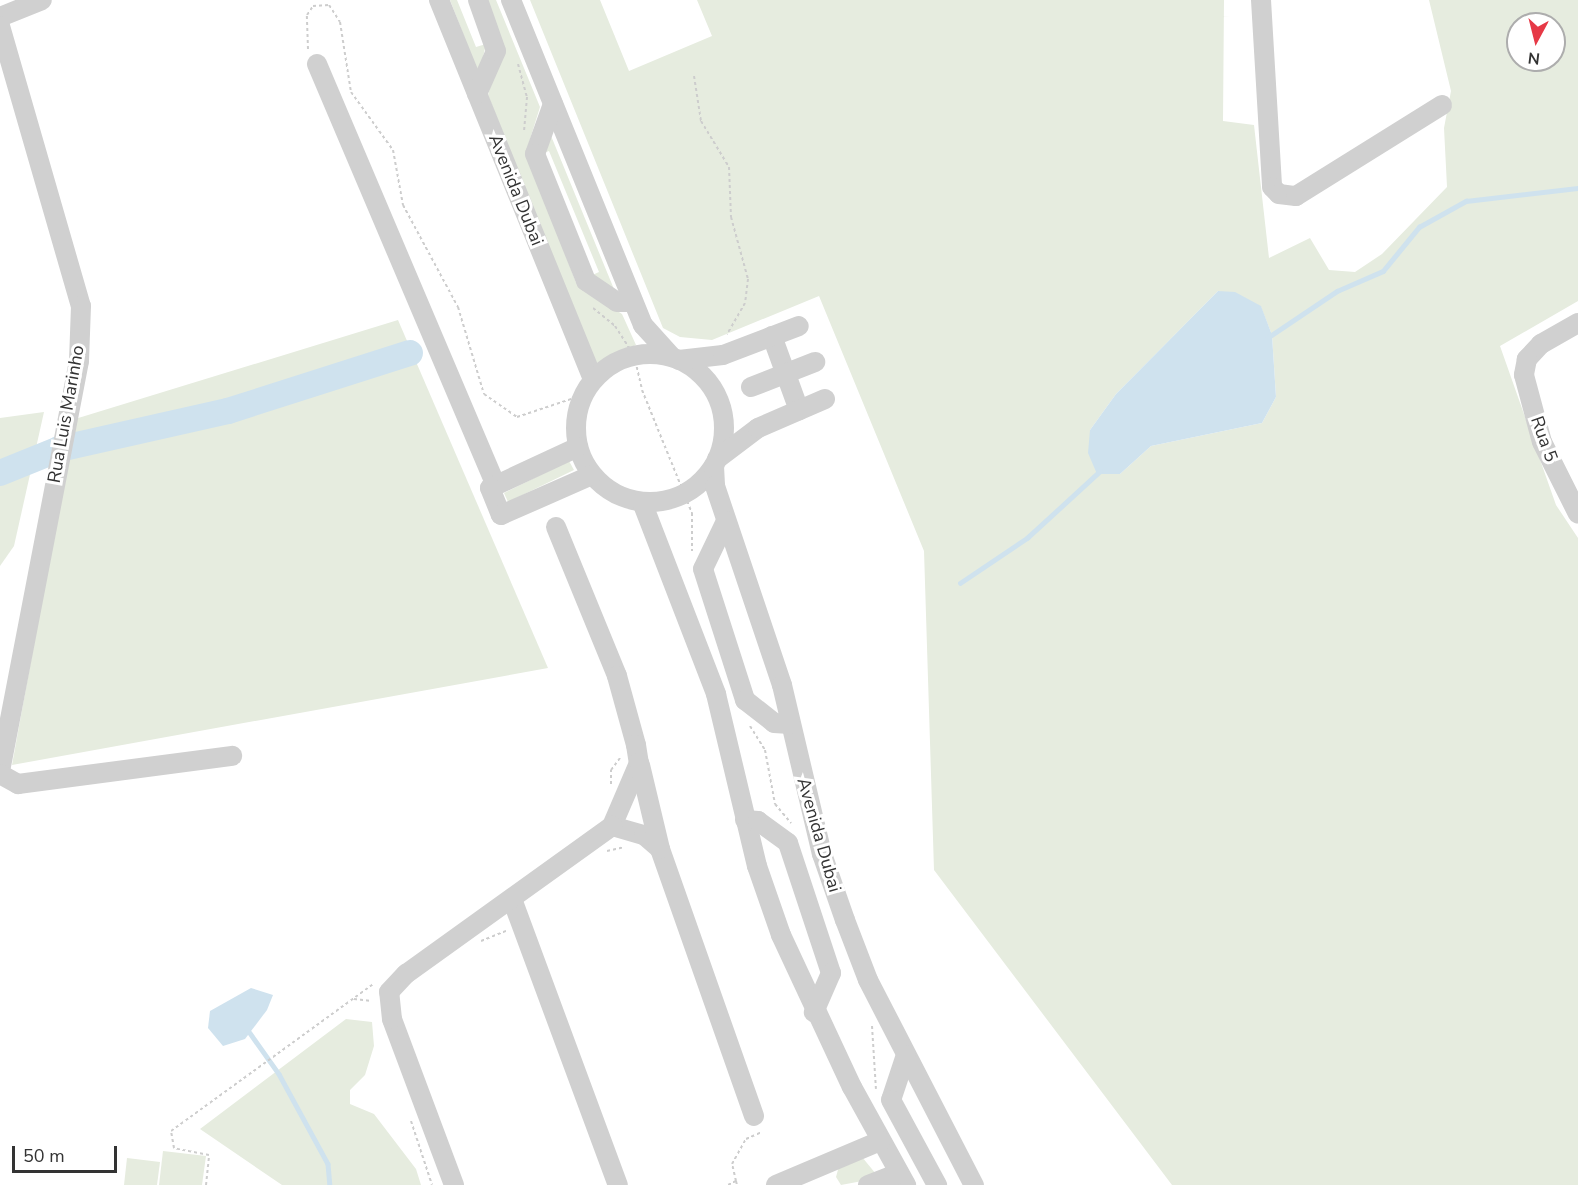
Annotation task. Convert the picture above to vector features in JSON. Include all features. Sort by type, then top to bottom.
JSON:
[{"type":"street","points":[[0,17],[42,0]]},
{"type":"street","name":"Avenida Dubai","points":[[439,0],[588,388]]},
{"type":"street","points":[[477,94],[496,51],[478,0]]},
{"type":"street","name":"Avenida Dubai","points":[[511,0],[633,302],[649,336],[675,359],[706,379],[721,404],[724,435],[716,462],[726,521],[761,618],[837,898],[906,1055],[974,1185]]},
{"type":"street","points":[[1261,0],[1272,187],[1296,196],[1443,105]]},
{"type":"street","name":"Rua Luis Marinho","points":[[0,26],[81,306],[79,361],[58,461],[0,774]]},
{"type":"street","points":[[317,64],[496,485]]},
{"type":"street","points":[[553,104],[535,153],[582,271],[600,293],[633,302]]},
{"type":"street","name":"Rua 5","points":[[1576,507],[1542,442],[1524,375],[1527,359],[1578,323]]},
{"type":"street","points":[[799,326],[717,356],[675,359],[634,355],[588,388],[577,412],[578,447],[592,475],[606,488],[642,502],[684,494],[716,462],[758,428],[825,399]]},
{"type":"street","points":[[772,336],[799,410]]},
{"type":"street","points":[[752,387],[815,362]]},
{"type":"street","points":[[578,447],[490,488],[501,515],[592,475]]},
{"type":"street","points":[[642,502],[716,694],[745,820],[781,935],[814,1012],[880,1141],[903,1179],[868,1185]]},
{"type":"street","points":[[726,521],[703,561],[707,580],[749,706],[774,723],[790,724]]},
{"type":"street","points":[[556,527],[617,676],[660,849],[754,1116]]},
{"type":"street","points":[[0,774],[18,784],[232,756]]},
{"type":"street","points":[[454,1185],[385,1011],[393,985],[515,908],[612,826],[628,798],[639,758]]},
{"type":"street","points":[[745,820],[758,820],[788,843],[831,973],[814,1012]]},
{"type":"street","points":[[612,826],[638,832],[660,849]]},
{"type":"street","points":[[515,908],[618,1185]]},
{"type":"street","points":[[906,1055],[891,1100],[937,1185]]},
{"type":"street","points":[[776,1185],[880,1141]]},
{"type":"path","points":[[317,64],[303,29],[313,6],[328,5],[340,22],[351,92],[393,150],[403,205],[458,307],[484,394],[517,417],[588,388]]},
{"type":"path","points":[[694,76],[700,121],[729,167],[731,217],[748,279],[745,303],[717,356]]},
{"type":"path","points":[[628,798],[614,789],[611,770],[618,760],[639,758]]},
{"type":"path","points":[[598,853],[620,849],[638,832]]},
{"type":"path","points":[[471,943],[498,937],[515,908]]},
{"type":"path","points":[[352,999],[371,1000],[385,1011]]},
{"type":"path","points":[[413,1116],[410,1126],[432,1185]]},
{"type":"path","points":[[737,1185],[732,1164],[746,1139],[764,1134],[754,1116]]},
{"type":"path","points":[[728,1185],[736,1180]]},
{"type":"shaded area","points":[[450,0],[457,0],[476,47],[486,44],[479,75]]},
{"type":"shaded area","points":[[481,0],[496,0],[540,107],[526,152],[577,285],[622,314],[636,345],[595,364],[488,95],[497,60]]},
{"type":"shaded area","points":[[530,0],[600,0],[629,71],[712,36],[697,0],[1224,0],[1223,121],[1254,125],[1269,258],[1310,238],[1329,270],[1355,272],[1382,254],[1447,187],[1444,128],[1451,91],[1429,0],[1578,0],[1578,301],[1500,346],[1556,505],[1578,538],[1578,1185],[1172,1185],[934,870],[924,551],[819,296],[712,340],[680,337],[663,328]],"holes":[[[1218,291],[1261,307],[1272,335],[1276,397],[1262,423],[1151,446],[1120,474],[1090,430],[1116,394]]]},
{"type":"shaded area","points":[[547,126],[616,294],[588,277],[599,272],[549,151],[538,155]]},
{"type":"shaded area","points":[[398,320],[548,668],[12,765],[75,419]]},
{"type":"shaded area","points":[[44,412],[14,546],[0,566],[0,418]]},
{"type":"shaded area","points":[[569,461],[574,470],[508,502],[504,493]]},
{"type":"shaded area","points":[[346,1019],[372,1022],[374,1046],[365,1075],[350,1090],[350,1104],[374,1114],[416,1169],[421,1185],[282,1185],[200,1129]]},
{"type":"shaded area","points":[[163,1151],[206,1156],[202,1185],[159,1185]]},
{"type":"shaded area","points":[[862,1157],[876,1174],[873,1179],[841,1185],[836,1177],[839,1166]]},
{"type":"shaded area","points":[[127,1158],[160,1162],[157,1185],[124,1185]]},
{"type":"water","points":[[1218,291],[1235,292],[1261,306],[1272,335],[1276,397],[1262,423],[1151,446],[1120,474],[1097,474],[1088,453],[1090,430],[1116,394]]},
{"type":"water","points":[[251,988],[273,995],[267,1010],[245,1039],[223,1046],[208,1028],[210,1011]]},
{"type":"waterway","points":[[1267,338],[1337,291],[1383,271],[1419,227],[1466,201],[1578,188]]},
{"type":"waterway","points":[[0,473],[59,449],[228,411],[410,353]]},
{"type":"waterway","points":[[960,583],[1027,538],[1100,471]]},
{"type":"waterway","points":[[250,1033],[279,1074],[328,1164],[330,1185]]}]
